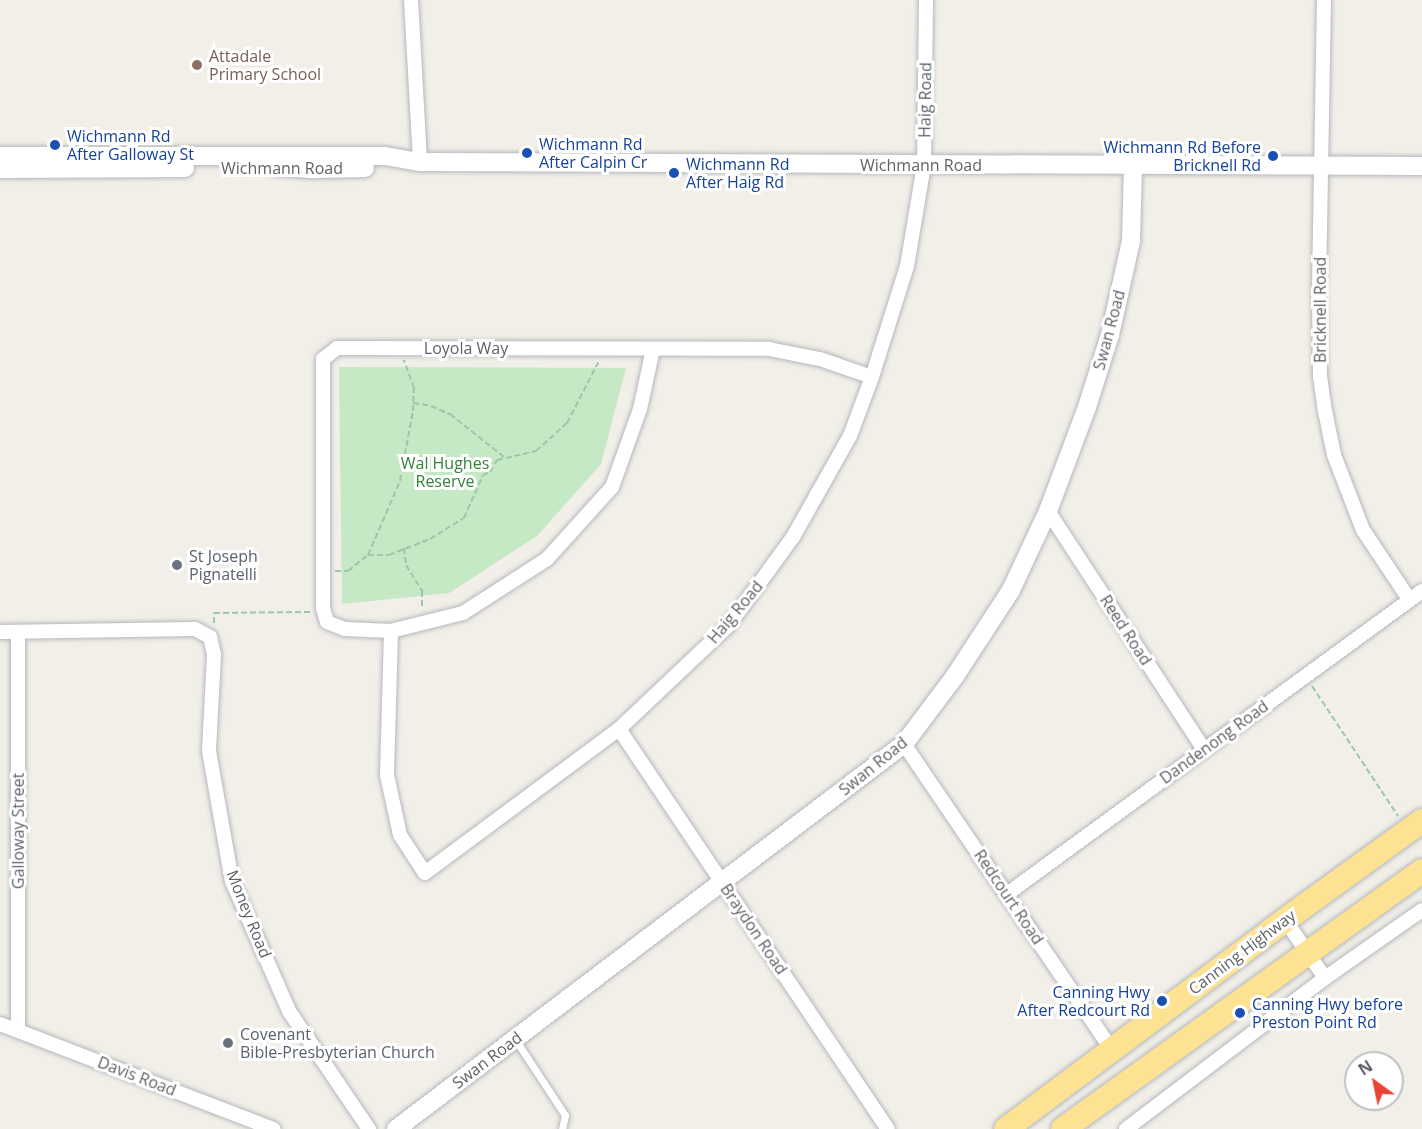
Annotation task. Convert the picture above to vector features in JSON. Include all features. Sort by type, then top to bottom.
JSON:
[{"type":"highway","name":"Canning Highway","points":[[1006,1129],[1285,920],[1412,821]]},
{"type":"highway","points":[[1063,1129],[1422,871]]},
{"type":"street","points":[[411,0],[420,162]]},
{"type":"street","name":"Haig Road","points":[[391,631],[387,775],[400,835],[425,873],[619,729],[729,625],[793,537],[850,436],[872,377],[907,266],[924,165],[926,0]]},
{"type":"street","name":"Bricknell Road","points":[[1324,0],[1320,376],[1329,435],[1363,530],[1409,599]]},
{"type":"street","name":"Wichmann Road","points":[[0,156],[385,156],[420,162],[1422,166]]},
{"type":"street","name":"Wichmann Road","points":[[0,169],[263,165],[312,169],[389,167],[420,162]]},
{"type":"street","name":"Swan Road","points":[[396,1129],[904,744],[955,676],[1011,590],[1048,511],[1087,407],[1110,335],[1131,241],[1133,165]]},
{"type":"street","name":"Loyola Way","points":[[325,616],[323,359],[337,348],[769,349],[820,359],[872,377]]},
{"type":"street","points":[[325,616],[345,629],[391,631],[463,613],[547,559],[612,488],[640,409],[653,349]]},
{"type":"street","name":"Reed Road","points":[[1048,511],[1204,749]]},
{"type":"street","name":"Dandenong Road","points":[[1007,894],[1422,591]]},
{"type":"street","points":[[0,632],[195,629],[210,637]]},
{"type":"street","name":"Galloway Street","points":[[18,632],[18,1030]]},
{"type":"street","name":"Money Road","points":[[210,637],[214,655],[209,751],[232,880],[289,1011],[369,1129]]},
{"type":"street","name":"Braydon Road","points":[[619,729],[888,1129]]},
{"type":"street","name":"Redcourt Road","points":[[904,744],[1112,1050]]},
{"type":"street","points":[[1126,1129],[1325,978],[1422,910]]},
{"type":"street","points":[[1285,920],[1325,978]]},
{"type":"street","name":"Davis Road","points":[[0,1024],[274,1129]]},
{"type":"lane","points":[[515,1039],[565,1115],[562,1129]]},
{"type":"path","points":[[323,570],[348,571],[368,555],[400,481],[414,388],[399,348]]},
{"type":"path","points":[[368,555],[389,555],[430,538],[464,518],[483,475],[490,472],[497,460],[504,456],[536,451],[567,423],[592,376],[601,349]]},
{"type":"path","points":[[413,403],[431,406],[450,414],[504,456]]},
{"type":"path","points":[[404,548],[406,565],[422,591],[423,623]]},
{"type":"path","points":[[210,637],[214,612],[325,616]]},
{"type":"path","points":[[1305,676],[1412,821]]},
{"type":"green space","name":"Wal Hughes Reserve","points":[[339,367],[626,368],[601,464],[537,536],[449,593],[342,604]]},
{"type":"place","name":"Attadale Primary School","points":[[197,65]]},
{"type":"place","name":"Wichmann Rd After Galloway St","points":[[55,145]]},
{"type":"place","name":"Wichmann Rd After Calpin Cr","points":[[527,153]]},
{"type":"place","name":"Wichmann Rd Before Bricknell Rd","points":[[1273,156]]},
{"type":"place","name":"Wichmann Rd After Haig Rd","points":[[674,173]]},
{"type":"place","name":"St Joseph Pignatelli","points":[[177,565]]},
{"type":"place","name":"Canning Hwy After Redcourt Rd","points":[[1162,1001]]},
{"type":"place","name":"Canning Hwy before Preston Point Rd","points":[[1240,1013]]},
{"type":"place","name":"Covenant Bible-Presbyterian Church","points":[[228,1043]]}]
